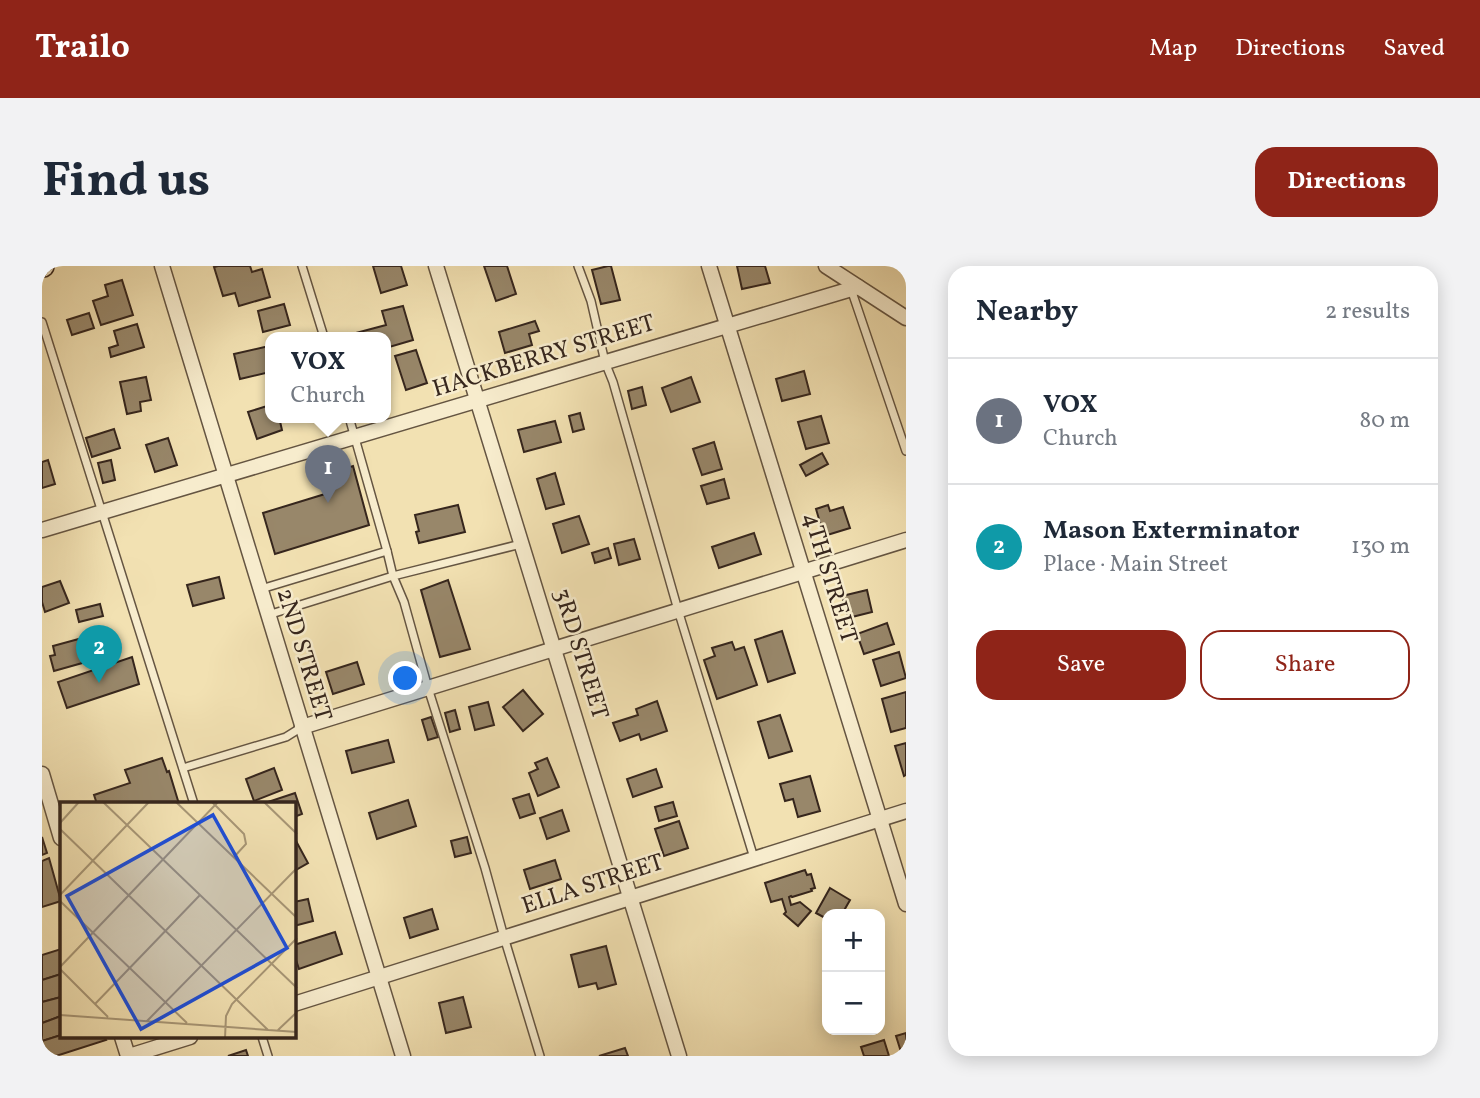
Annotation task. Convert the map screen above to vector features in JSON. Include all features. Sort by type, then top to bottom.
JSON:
[{"type":"street","name":"2ND STREET","points":[[162,266],[403,1056]]},
{"type":"street","name":"3RD STREET","points":[[436,266],[679,1056]]},
{"type":"street","name":"4TH STREET","points":[[709,266],[906,904]]},
{"type":"street","points":[[826,266],[855,288],[906,318]]},
{"type":"street","name":"HACKBERRY STREET","points":[[42,530],[855,288]]},
{"type":"street","points":[[302,727],[906,540]]},
{"type":"street","points":[[42,774],[48,816],[60,836]]},
{"type":"street","name":"ELLA STREET","points":[[296,1003],[906,811]]},
{"type":"street","points":[[122,1038],[129,1056],[187,1038]]},
{"type":"lane","points":[[302,266],[322,332]]},
{"type":"lane","points":[[578,266],[591,301],[605,362],[754,859]]},
{"type":"lane","points":[[855,288],[906,451]]},
{"type":"lane","points":[[42,322],[193,802]]},
{"type":"lane","points":[[350,423],[393,576],[404,602],[540,1056]]},
{"type":"lane","points":[[268,615],[393,576],[522,544]]},
{"type":"lane","points":[[260,589],[387,551]]},
{"type":"lane","points":[[183,768],[286,737],[302,727]]},
{"type":"lane","points":[[262,1038],[268,1056]]},
{"type":"building","points":[[250,266],[252,272],[262,269],[270,297],[239,306],[235,293],[223,296],[214,267]]},
{"type":"building","points":[[373,266],[401,266],[407,285],[381,293]]},
{"type":"building","points":[[484,266],[507,266],[516,294],[496,301]]},
{"type":"building","points":[[611,266],[620,300],[601,304],[592,270]]},
{"type":"building","points":[[737,266],[765,266],[770,283],[742,289]]},
{"type":"building","points":[[122,280],[133,315],[101,325],[93,301],[108,296],[105,285]]},
{"type":"building","points":[[284,304],[290,325],[263,332],[258,311]]},
{"type":"building","points":[[403,306],[413,340],[391,347],[391,332],[360,332],[386,325],[382,311]]},
{"type":"building","points":[[89,313],[94,328],[72,335],[67,320]]},
{"type":"building","points":[[535,321],[539,331],[529,334],[532,345],[505,353],[499,332]]},
{"type":"building","points":[[137,324],[144,347],[111,357],[109,348],[118,345],[114,331]]},
{"type":"building","points":[[265,347],[265,373],[240,379],[234,354]]},
{"type":"building","points":[[416,350],[427,383],[406,390],[395,356]]},
{"type":"building","points":[[804,371],[810,394],[782,401],[776,379]]},
{"type":"building","points":[[146,377],[151,400],[140,402],[141,411],[127,414],[120,382]]},
{"type":"building","points":[[691,377],[700,402],[671,412],[662,388]]},
{"type":"building","points":[[642,387],[646,405],[632,409],[628,391]]},
{"type":"building","points":[[265,407],[265,423],[280,423],[282,430],[257,439],[248,412]]},
{"type":"building","points":[[580,413],[584,429],[573,432],[569,416]]},
{"type":"building","points":[[821,416],[829,443],[806,449],[798,422]]},
{"type":"building","points":[[555,421],[561,442],[524,452],[518,430]]},
{"type":"building","points":[[114,429],[120,448],[92,457],[86,438]]},
{"type":"building","points":[[168,438],[177,465],[155,472],[146,445]]},
{"type":"building","points":[[714,442],[722,469],[702,475],[693,449]]},
{"type":"building","points":[[822,453],[828,464],[806,476],[800,465]]},
{"type":"building","points":[[48,460],[55,484],[42,488],[42,462]]},
{"type":"building","points":[[111,460],[115,480],[103,483],[98,463]]},
{"type":"building","points":[[353,466],[369,525],[275,554],[263,513],[325,494],[320,477]]},
{"type":"building","points":[[555,473],[564,504],[546,509],[537,479]]},
{"type":"building","points":[[724,479],[729,498],[707,504],[701,486]]},
{"type":"building","points":[[458,505],[465,532],[419,543],[415,515]]},
{"type":"building","points":[[828,505],[830,511],[843,507],[850,528],[824,536],[816,509]]},
{"type":"building","points":[[579,516],[589,544],[562,553],[553,524]]},
{"type":"building","points":[[754,533],[761,554],[719,568],[712,547]]},
{"type":"building","points":[[634,539],[640,559],[619,565],[614,544]]},
{"type":"building","points":[[608,548],[611,558],[595,563],[592,553]]},
{"type":"building","points":[[219,577],[224,598],[193,606],[187,585]]},
{"type":"building","points":[[448,580],[470,649],[440,657],[421,590]]},
{"type":"building","points":[[60,581],[69,603],[45,612],[42,587]]},
{"type":"building","points":[[867,590],[872,612],[848,618],[842,596]]},
{"type":"building","points":[[100,604],[103,616],[79,622],[76,610]]},
{"type":"building","points":[[887,623],[894,644],[864,654],[857,634]]},
{"type":"building","points":[[782,631],[795,673],[768,682],[755,640]]},
{"type":"building","points":[[86,637],[93,660],[54,671],[50,656],[55,655],[53,646]]},
{"type":"building","points":[[732,642],[735,650],[744,647],[757,685],[717,699],[704,660],[715,656],[712,648]]},
{"type":"building","points":[[899,652],[906,678],[881,686],[873,660]]},
{"type":"building","points":[[132,657],[139,684],[67,708],[58,682]]},
{"type":"building","points":[[357,662],[364,684],[333,694],[326,672]]},
{"type":"building","points":[[523,690],[543,714],[523,731],[503,707]]},
{"type":"building","points":[[906,692],[906,728],[891,732],[882,699]]},
{"type":"building","points":[[657,701],[667,731],[641,740],[639,734],[620,741],[613,723],[638,715],[636,709]]},
{"type":"building","points":[[488,702],[494,725],[475,730],[469,707]]},
{"type":"building","points":[[455,710],[460,729],[450,732],[445,713]]},
{"type":"building","points":[[780,715],[792,751],[769,758],[758,722]]},
{"type":"building","points":[[431,717],[438,737],[428,740],[422,720]]},
{"type":"building","points":[[388,740],[394,762],[352,773],[346,751]]},
{"type":"building","points":[[906,743],[906,775],[904,776],[895,746]]},
{"type":"building","points":[[162,758],[178,802],[96,802],[94,795],[130,783],[125,770]]},
{"type":"building","points":[[547,758],[559,787],[538,796],[529,773],[538,769],[535,763]]},
{"type":"building","points":[[274,768],[282,790],[254,801],[246,779]]},
{"type":"building","points":[[656,769],[662,787],[633,797],[627,779]]},
{"type":"building","points":[[810,776],[820,811],[798,817],[793,799],[785,801],[780,784]]},
{"type":"building","points":[[295,793],[302,814],[296,816],[296,802],[268,802]]},
{"type":"building","points":[[529,794],[535,813],[520,818],[513,799]]},
{"type":"building","points":[[408,800],[416,826],[377,839],[369,813]]},
{"type":"building","points":[[673,802],[677,816],[659,821],[655,807]]},
{"type":"building","points":[[562,810],[569,831],[547,839],[540,818]]},
{"type":"building","points":[[679,821],[688,848],[664,856],[655,829]]},
{"type":"building","points":[[42,837],[47,853],[42,855]]},
{"type":"building","points":[[467,837],[471,853],[455,857],[451,841]]},
{"type":"building","points":[[296,841],[308,863],[296,870]]},
{"type":"building","points":[[49,858],[60,901],[42,907],[42,861]]},
{"type":"building","points":[[555,860],[561,879],[530,889],[524,870]]},
{"type":"building","points":[[805,870],[807,875],[811,874],[815,888],[789,897],[791,905],[800,902],[811,911],[798,926],[784,914],[786,912],[782,899],[771,902],[765,883]]},
{"type":"building","points":[[830,888],[850,900],[845,909],[822,909],[822,916],[816,913]]},
{"type":"building","points":[[308,899],[313,921],[296,925],[296,902]]},
{"type":"building","points":[[432,909],[438,929],[410,938],[404,918]]},
{"type":"building","points":[[335,932],[342,954],[299,969],[296,944]]},
{"type":"building","points":[[606,946],[616,984],[598,989],[596,983],[579,987],[571,955]]},
{"type":"building","points":[[60,949],[60,974],[42,980],[42,955]]},
{"type":"building","points":[[60,974],[60,997],[42,1002],[42,980]]},
{"type":"building","points":[[60,997],[60,1016],[42,1023],[42,1002]]},
{"type":"building","points":[[463,997],[471,1027],[446,1033],[439,1003]]},
{"type":"building","points":[[60,1016],[60,1035],[42,1041],[42,1023]]},
{"type":"building","points":[[906,1033],[906,1054],[902,1055],[896,1036]]},
{"type":"building","points":[[60,1035],[60,1038],[106,1040],[56,1056],[42,1056],[42,1041]]},
{"type":"building","points":[[884,1040],[889,1056],[864,1056],[861,1047]]},
{"type":"building","points":[[625,1048],[628,1056],[599,1056]]},
{"type":"building","points":[[246,1050],[248,1056],[228,1056]]},
{"type":"place","name":"VOX","points":[[328,503]]},
{"type":"place","name":"Mason Exterminator","points":[[99,683]]}]
